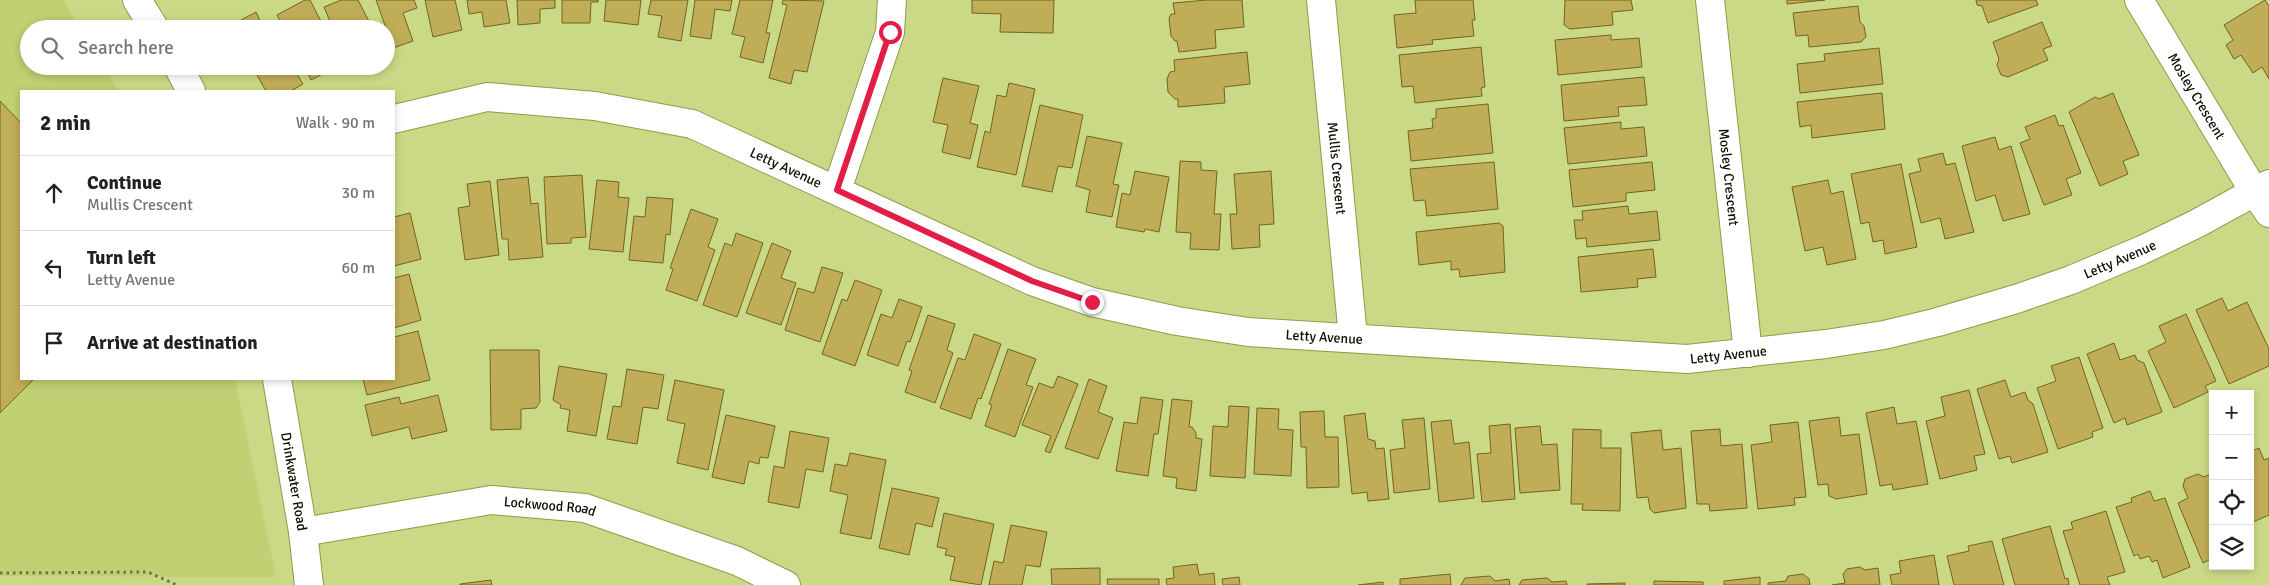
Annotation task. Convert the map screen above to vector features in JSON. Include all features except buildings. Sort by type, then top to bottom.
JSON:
[{"type":"street","points":[[137,0],[149,20]]},
{"type":"street","points":[[837,190],[890,32],[892,0]]},
{"type":"street","name":"Mullis Crescent","points":[[1322,0],[1352,337]]},
{"type":"street","name":"Mosley Crescent","points":[[1710,0],[1748,353]]},
{"type":"street","name":"Mosley Crescent","points":[[2139,0],[2264,196]]},
{"type":"street","points":[[183,75],[190,90]]},
{"type":"street","name":"Letty Avenue","points":[[395,119],[487,97],[595,106],[692,124],[1032,281],[1092,302],[1177,321],[1248,332],[1687,359],[1748,353],[1884,334],[2016,299],[2071,280],[2264,196]]},
{"type":"street","name":"Drinkwater Road","points":[[277,380],[303,532],[309,585]]},
{"type":"street","name":"Lockwood Road","points":[[303,532],[491,500],[586,508],[737,561],[786,585]]},
{"type":"path","points":[[0,573],[148,572],[176,585]]},
{"type":"shaded area","points":[[0,0],[63,0],[75,20],[20,20],[20,75],[109,75],[118,90],[20,90],[20,380],[235,380],[276,577],[0,576]]},
{"type":"route","points":[[890,32],[837,190],[1032,281],[1092,302]]}]
